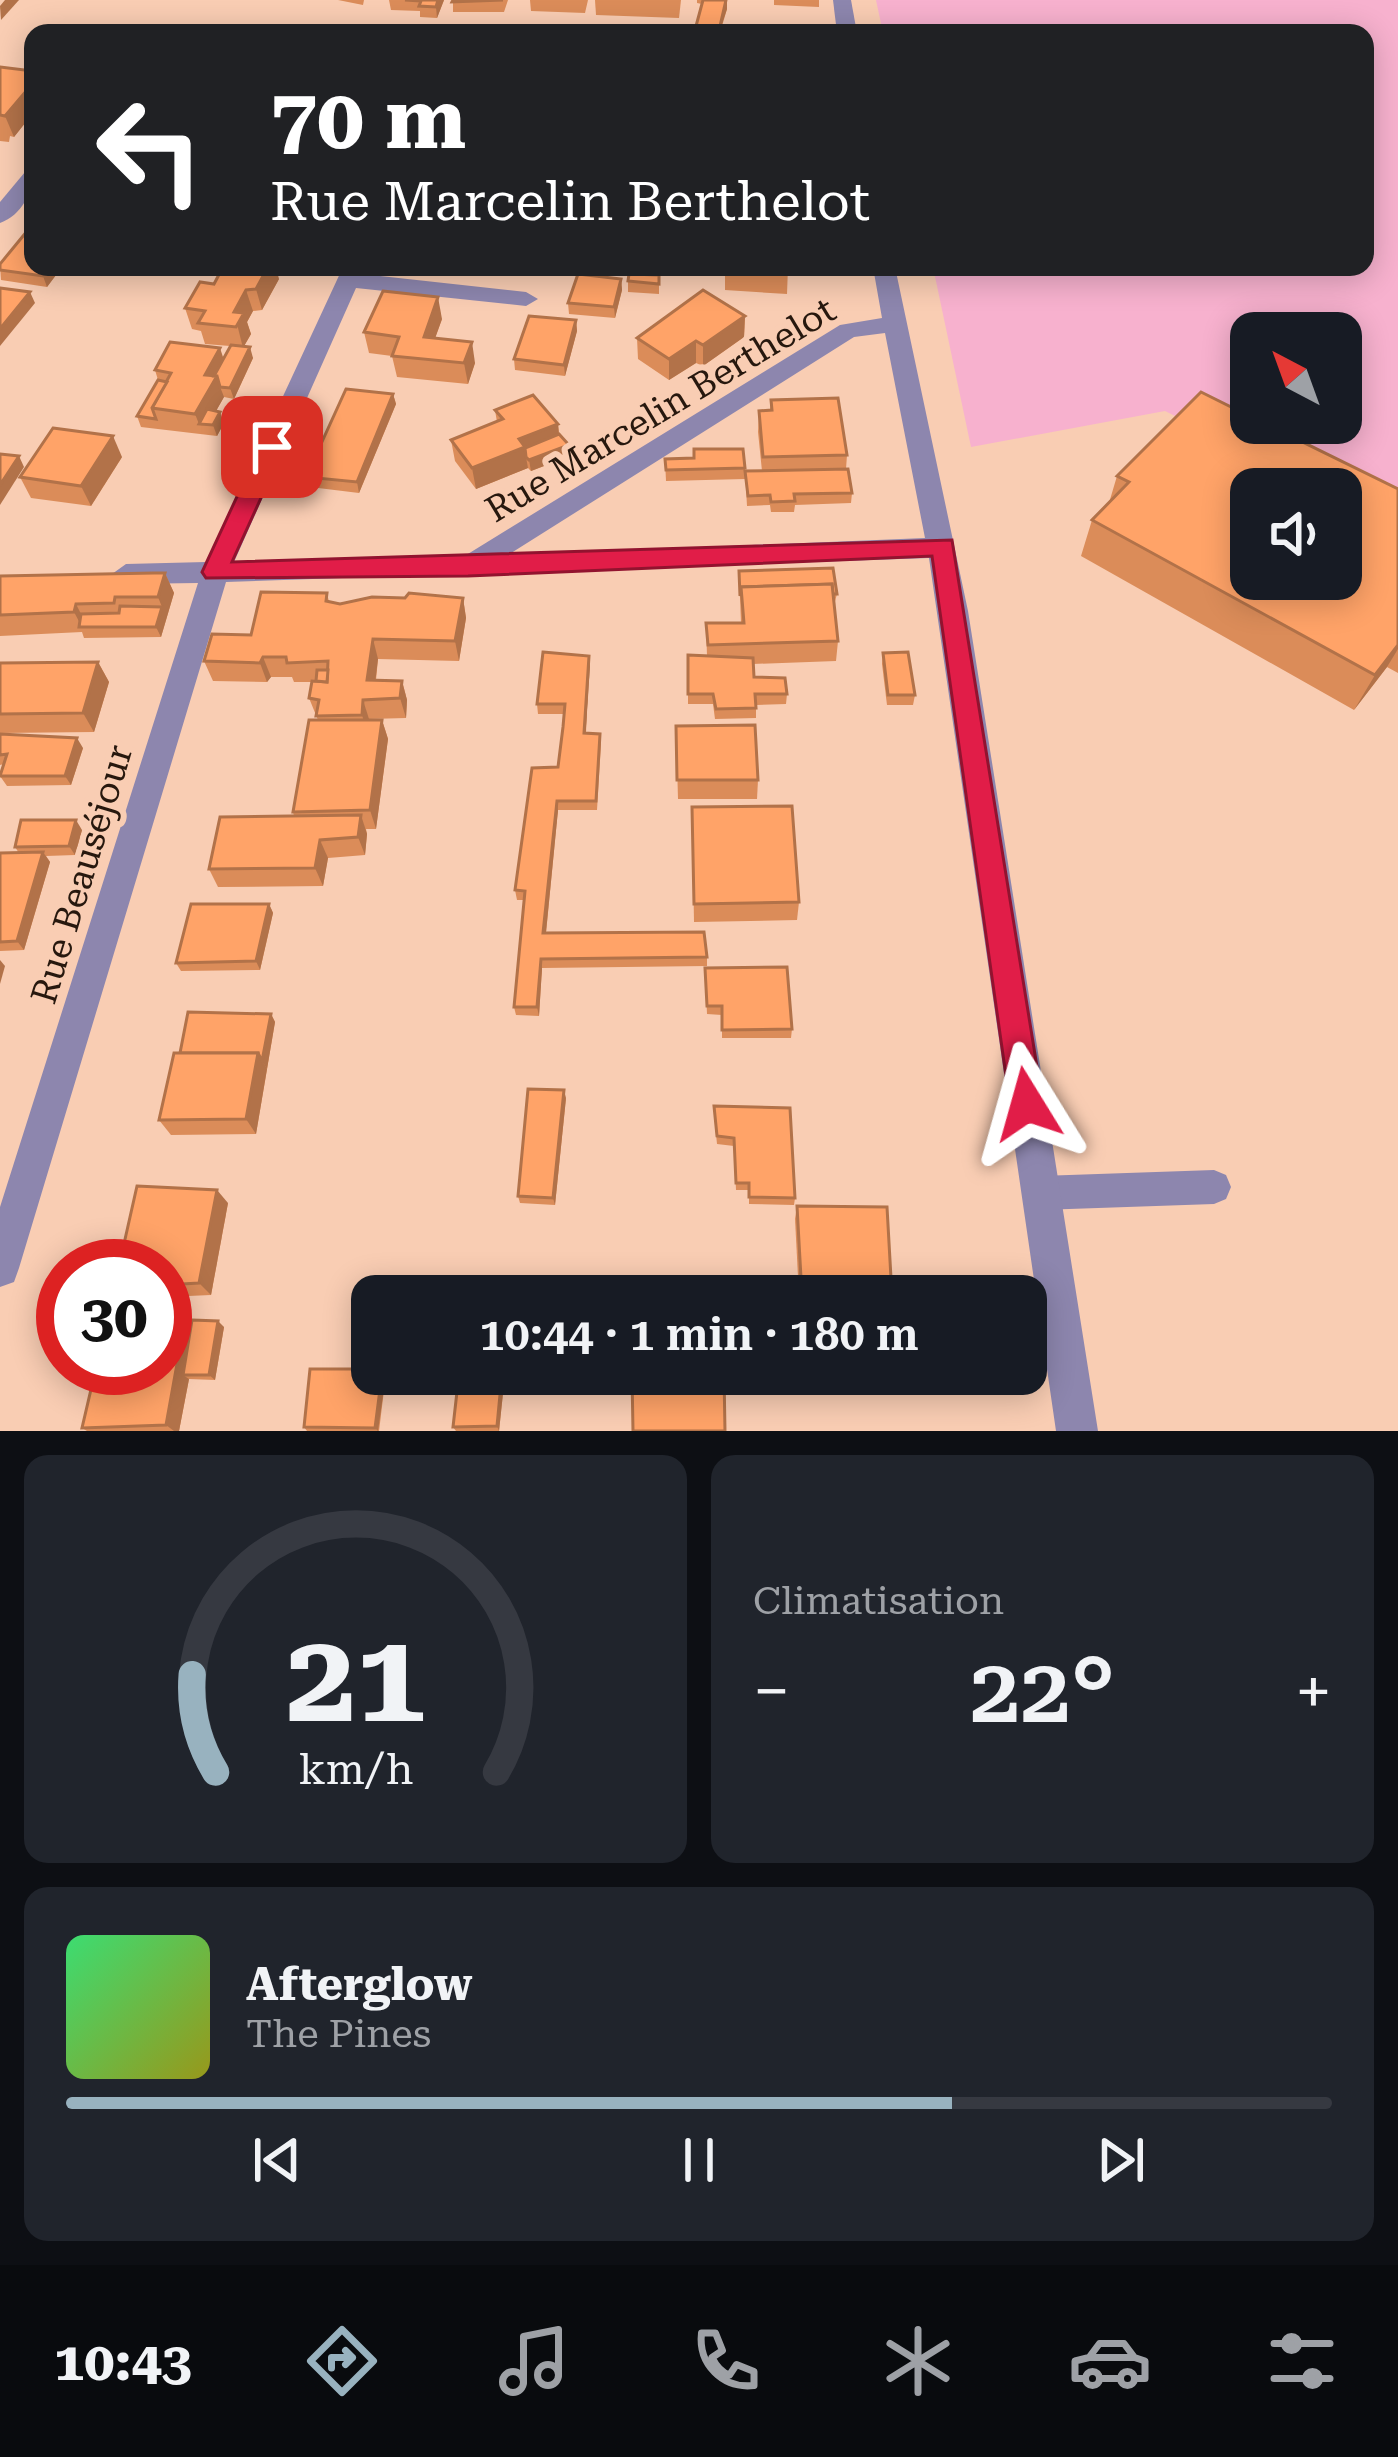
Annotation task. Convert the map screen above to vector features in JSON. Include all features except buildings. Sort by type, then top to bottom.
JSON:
[{"type":"street","points":[[0,216],[24,188]]},
{"type":"street","name":"Rue Beauséjour","points":[[0,1268],[215,572],[350,276]]},
{"type":"street","points":[[365,276],[526,299]]},
{"type":"street","points":[[885,276],[892,325],[943,547],[1077,1431]]},
{"type":"street","name":"Rue Marcelin Berthelot","points":[[468,567],[848,330],[892,325]]},
{"type":"street","name":"Rue Marcelin Berthelot","points":[[95,574],[468,567],[943,547]]},
{"type":"lane","points":[[1040,1193],[1214,1187]]},
{"type":"shaded area","points":[[876,0],[1398,0],[1398,527],[1362,503],[1362,468],[1280,468],[1231,444],[1362,444],[1362,312],[1230,312],[1230,443],[1165,411],[971,447],[935,276],[1374,276],[1374,24],[881,24]]},
{"type":"route","points":[[272,447],[215,572],[468,567],[943,547],[1027,1104]]}]
